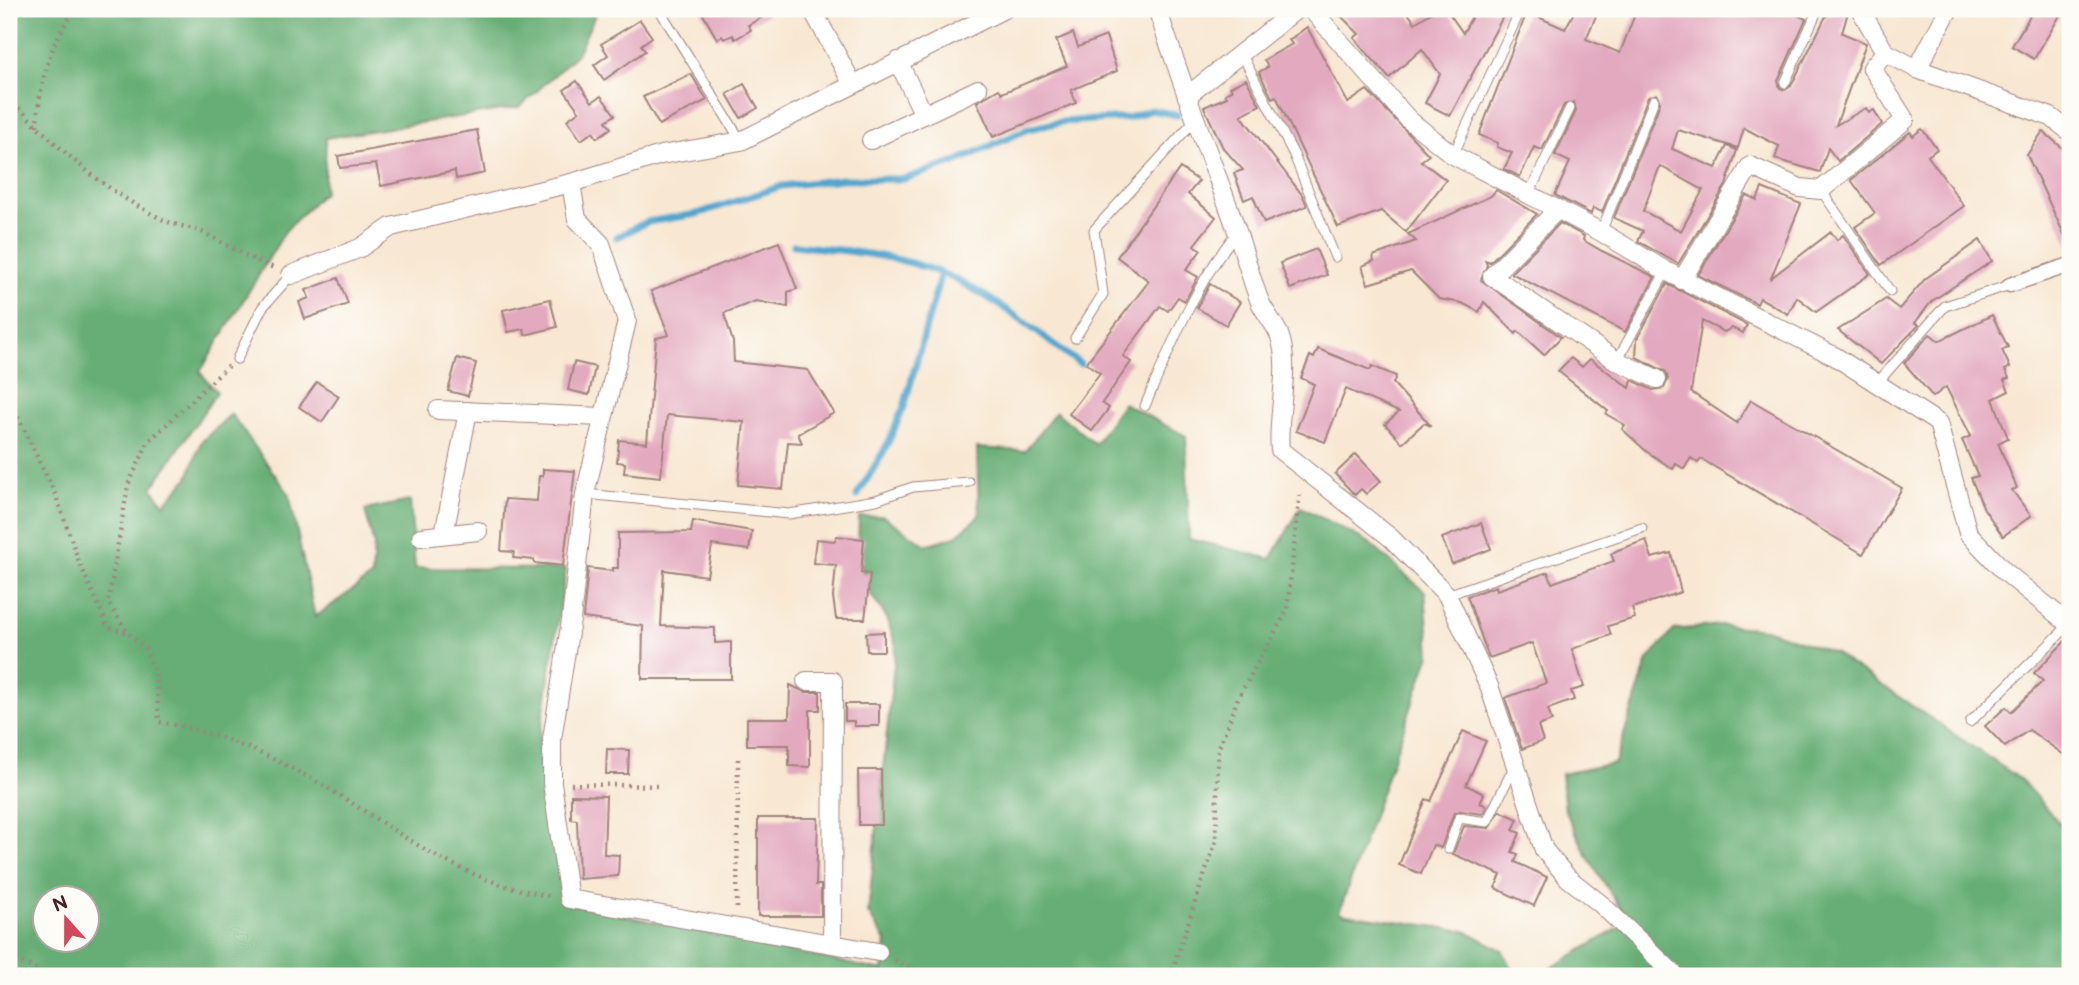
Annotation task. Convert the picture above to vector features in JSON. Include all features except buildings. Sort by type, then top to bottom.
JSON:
[{"type":"street","points":[[812,9],[852,83]]},
{"type":"street","points":[[291,275],[360,248],[391,227],[571,183],[661,155],[741,141],[1004,9]]},
{"type":"street","points":[[1157,9],[1262,306],[1280,335],[1283,386],[1282,416],[1278,431],[1280,450],[1391,538],[1447,595],[1489,686],[1544,850],[1567,878],[1602,905],[1676,976]]},
{"type":"street","points":[[1187,96],[1297,9]]},
{"type":"street","points":[[1311,9],[1409,120],[1452,155],[1601,232],[1674,275],[1836,357],[1938,423],[1968,533],[2004,570],[2070,625]]},
{"type":"street","points":[[1860,9],[1885,52],[1917,69],[2051,117],[2070,132]]},
{"type":"street","points":[[1917,69],[1949,9]]},
{"type":"street","points":[[1674,275],[1750,166],[1800,188],[1821,190],[1905,120],[1872,68],[1885,52]]},
{"type":"street","points":[[898,61],[924,115]]},
{"type":"street","points":[[871,140],[978,89]]},
{"type":"street","points":[[571,183],[576,219],[601,244],[627,321],[585,494],[571,621],[552,740],[552,783],[569,899],[737,930],[832,942],[878,952]]},
{"type":"street","points":[[1558,209],[1492,276],[1617,361],[1657,379]]},
{"type":"street","points":[[2010,285],[2070,265]]},
{"type":"street","points":[[438,410],[603,417]]},
{"type":"street","points":[[443,534],[468,411]]},
{"type":"street","points":[[421,537],[478,531]]},
{"type":"street","points":[[806,681],[833,681],[832,942]]},
{"type":"lane","points":[[659,9],[741,141]]},
{"type":"lane","points":[[1452,155],[1521,9]]},
{"type":"lane","points":[[1785,83],[1818,9]]},
{"type":"lane","points":[[1241,52],[1294,155],[1335,257]]},
{"type":"lane","points":[[1601,232],[1654,100]]},
{"type":"lane","points":[[1529,194],[1570,108]]},
{"type":"lane","points":[[1075,338],[1103,294],[1094,230],[1195,120]]},
{"type":"lane","points":[[1821,190],[1890,290]]},
{"type":"lane","points":[[1145,406],[1182,318],[1216,259],[1237,232]]},
{"type":"lane","points":[[237,359],[262,308],[291,275]]},
{"type":"lane","points":[[1617,361],[1674,275]]},
{"type":"lane","points":[[1878,382],[1945,306],[2010,285]]},
{"type":"lane","points":[[585,494],[789,514],[876,500],[914,487],[970,482]]},
{"type":"lane","points":[[1447,595],[1642,528]]},
{"type":"lane","points":[[1970,723],[2070,625]]},
{"type":"lane","points":[[1448,849],[1459,818],[1487,822],[1514,767]]},
{"type":"path","points":[[37,127],[50,55],[71,15],[79,9]]},
{"type":"path","points":[[9,98],[72,160],[133,203],[167,222],[200,232],[243,256],[291,275]]},
{"type":"path","points":[[237,359],[211,379],[149,441],[128,485],[108,603],[129,634],[145,648],[156,676],[159,722],[197,728],[236,741],[321,784],[411,843],[457,867],[513,890],[569,899]]},
{"type":"path","points":[[9,398],[56,496],[79,562],[108,627],[129,634]]},
{"type":"path","points":[[1170,976],[1216,841],[1219,750],[1238,698],[1287,611],[1303,469]]},
{"type":"path","points":[[737,930],[738,759]]},
{"type":"path","points":[[552,783],[660,786]]},
{"type":"path","points":[[878,952],[926,976]]},
{"type":"path","points":[[9,957],[51,976]]},
{"type":"green space","points":[[9,9],[424,9],[427,12],[438,9],[598,9],[577,54],[520,107],[326,138],[324,192],[286,230],[200,372],[217,392],[152,488],[164,504],[188,478],[201,442],[231,414],[289,494],[315,617],[372,576],[374,545],[365,510],[410,501],[415,568],[566,569],[539,741],[566,903],[883,971],[886,941],[868,913],[896,646],[887,618],[866,587],[858,547],[859,517],[883,516],[926,545],[956,536],[979,516],[977,448],[1025,451],[1056,412],[1095,444],[1123,403],[1186,436],[1189,539],[1271,559],[1301,507],[1368,542],[1425,592],[1430,654],[1339,913],[1466,931],[1502,950],[1517,976],[9,976]]},
{"type":"green space","points":[[1721,625],[1765,629],[1834,653],[2020,779],[2070,835],[2070,950],[2046,976],[1538,976],[1629,922],[1589,859],[1565,810],[1561,774],[1615,763],[1648,660],[1674,630]]},
{"type":"waterway","points":[[617,237],[647,222],[697,214],[782,186],[842,179],[904,179],[953,163],[1028,129],[1060,122],[1128,118],[1151,110],[1177,115]]},
{"type":"waterway","points":[[794,245],[887,257],[941,273],[996,303],[1080,364]]},
{"type":"waterway","points":[[857,496],[885,449],[904,407],[941,273]]}]
